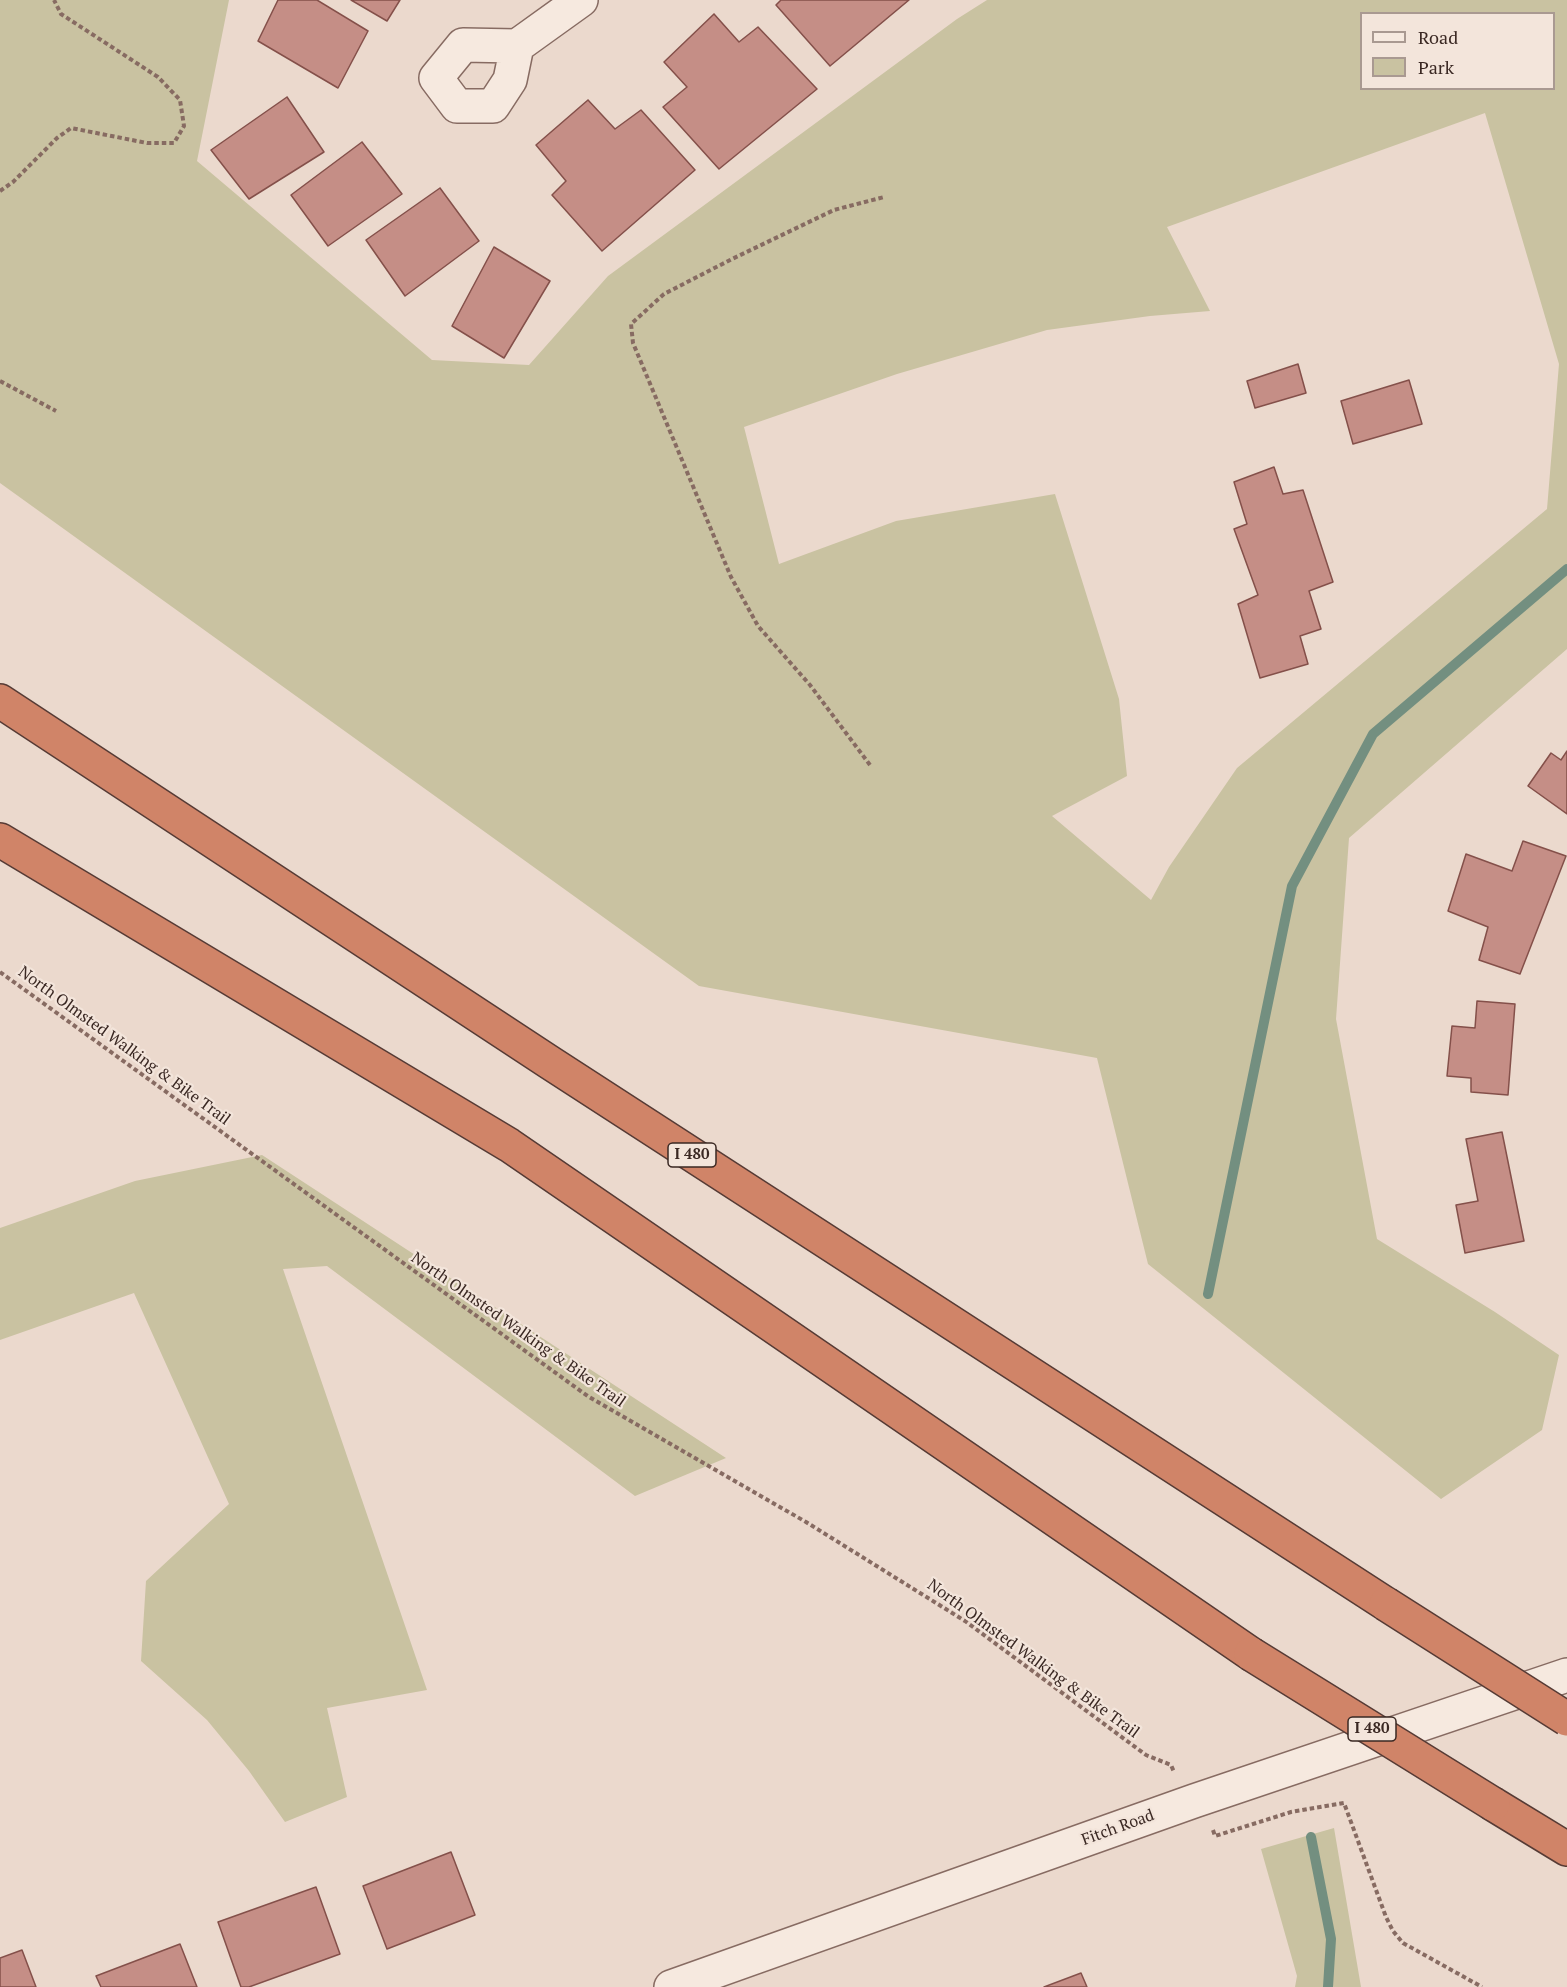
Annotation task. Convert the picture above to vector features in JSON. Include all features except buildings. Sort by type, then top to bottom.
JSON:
[{"type":"highway","name":"I 480","points":[[0,701],[549,1062],[1567,1719]]},
{"type":"highway","name":"I 480","points":[[0,840],[509,1145],[1251,1654],[1567,1849]]},
{"type":"street","points":[[517,46],[581,0]]},
{"type":"street","name":"Fitch Road","points":[[671,1987],[1183,1805],[1567,1675]]},
{"type":"path","points":[[0,191],[13,182],[57,138],[71,128],[147,143],[174,143],[184,126],[180,99],[158,77],[61,14],[54,0]]},
{"type":"path","points":[[870,765],[810,685],[758,626],[730,577],[633,343],[631,324],[664,294],[732,259],[834,210],[884,197]]},
{"type":"path","points":[[0,381],[56,411]]},
{"type":"path","name":"North Olmsted Walking & Bike Trail","points":[[0,972],[589,1397],[806,1522],[965,1621],[1146,1755],[1170,1765],[1178,1780]]},
{"type":"path","points":[[1211,1826],[1215,1836],[1291,1812],[1344,1803],[1393,1931],[1403,1943],[1482,1987]]},
{"type":"green space","points":[[0,0],[229,0],[197,161],[432,360],[529,365],[608,276],[957,19],[987,0],[1567,0],[1567,649],[1349,838],[1336,1019],[1377,1239],[1495,1312],[1559,1355],[1542,1430],[1441,1499],[1148,1264],[1097,1058],[699,986],[0,483]],"holes":[[[1485,113],[1559,364],[1547,509],[1237,768],[1169,867],[1151,900],[1052,816],[1127,776],[1119,699],[1055,494],[896,521],[779,564],[744,427],[897,374],[1047,330],[1150,316],[1210,311],[1167,227]]]},
{"type":"green space","points":[[262,1155],[726,1458],[635,1496],[327,1266],[283,1269],[427,1690],[327,1708],[347,1797],[285,1822],[249,1771],[207,1720],[141,1661],[146,1581],[229,1504],[134,1293],[0,1340],[0,1228],[135,1181]]},
{"type":"green space","points":[[1334,1828],[1361,1987],[1295,1987],[1297,1976],[1261,1849]]},
{"type":"waterway","points":[[1208,1294],[1292,886],[1373,734],[1567,569]]},
{"type":"waterway","points":[[1311,1837],[1331,1939],[1328,1987]]}]
